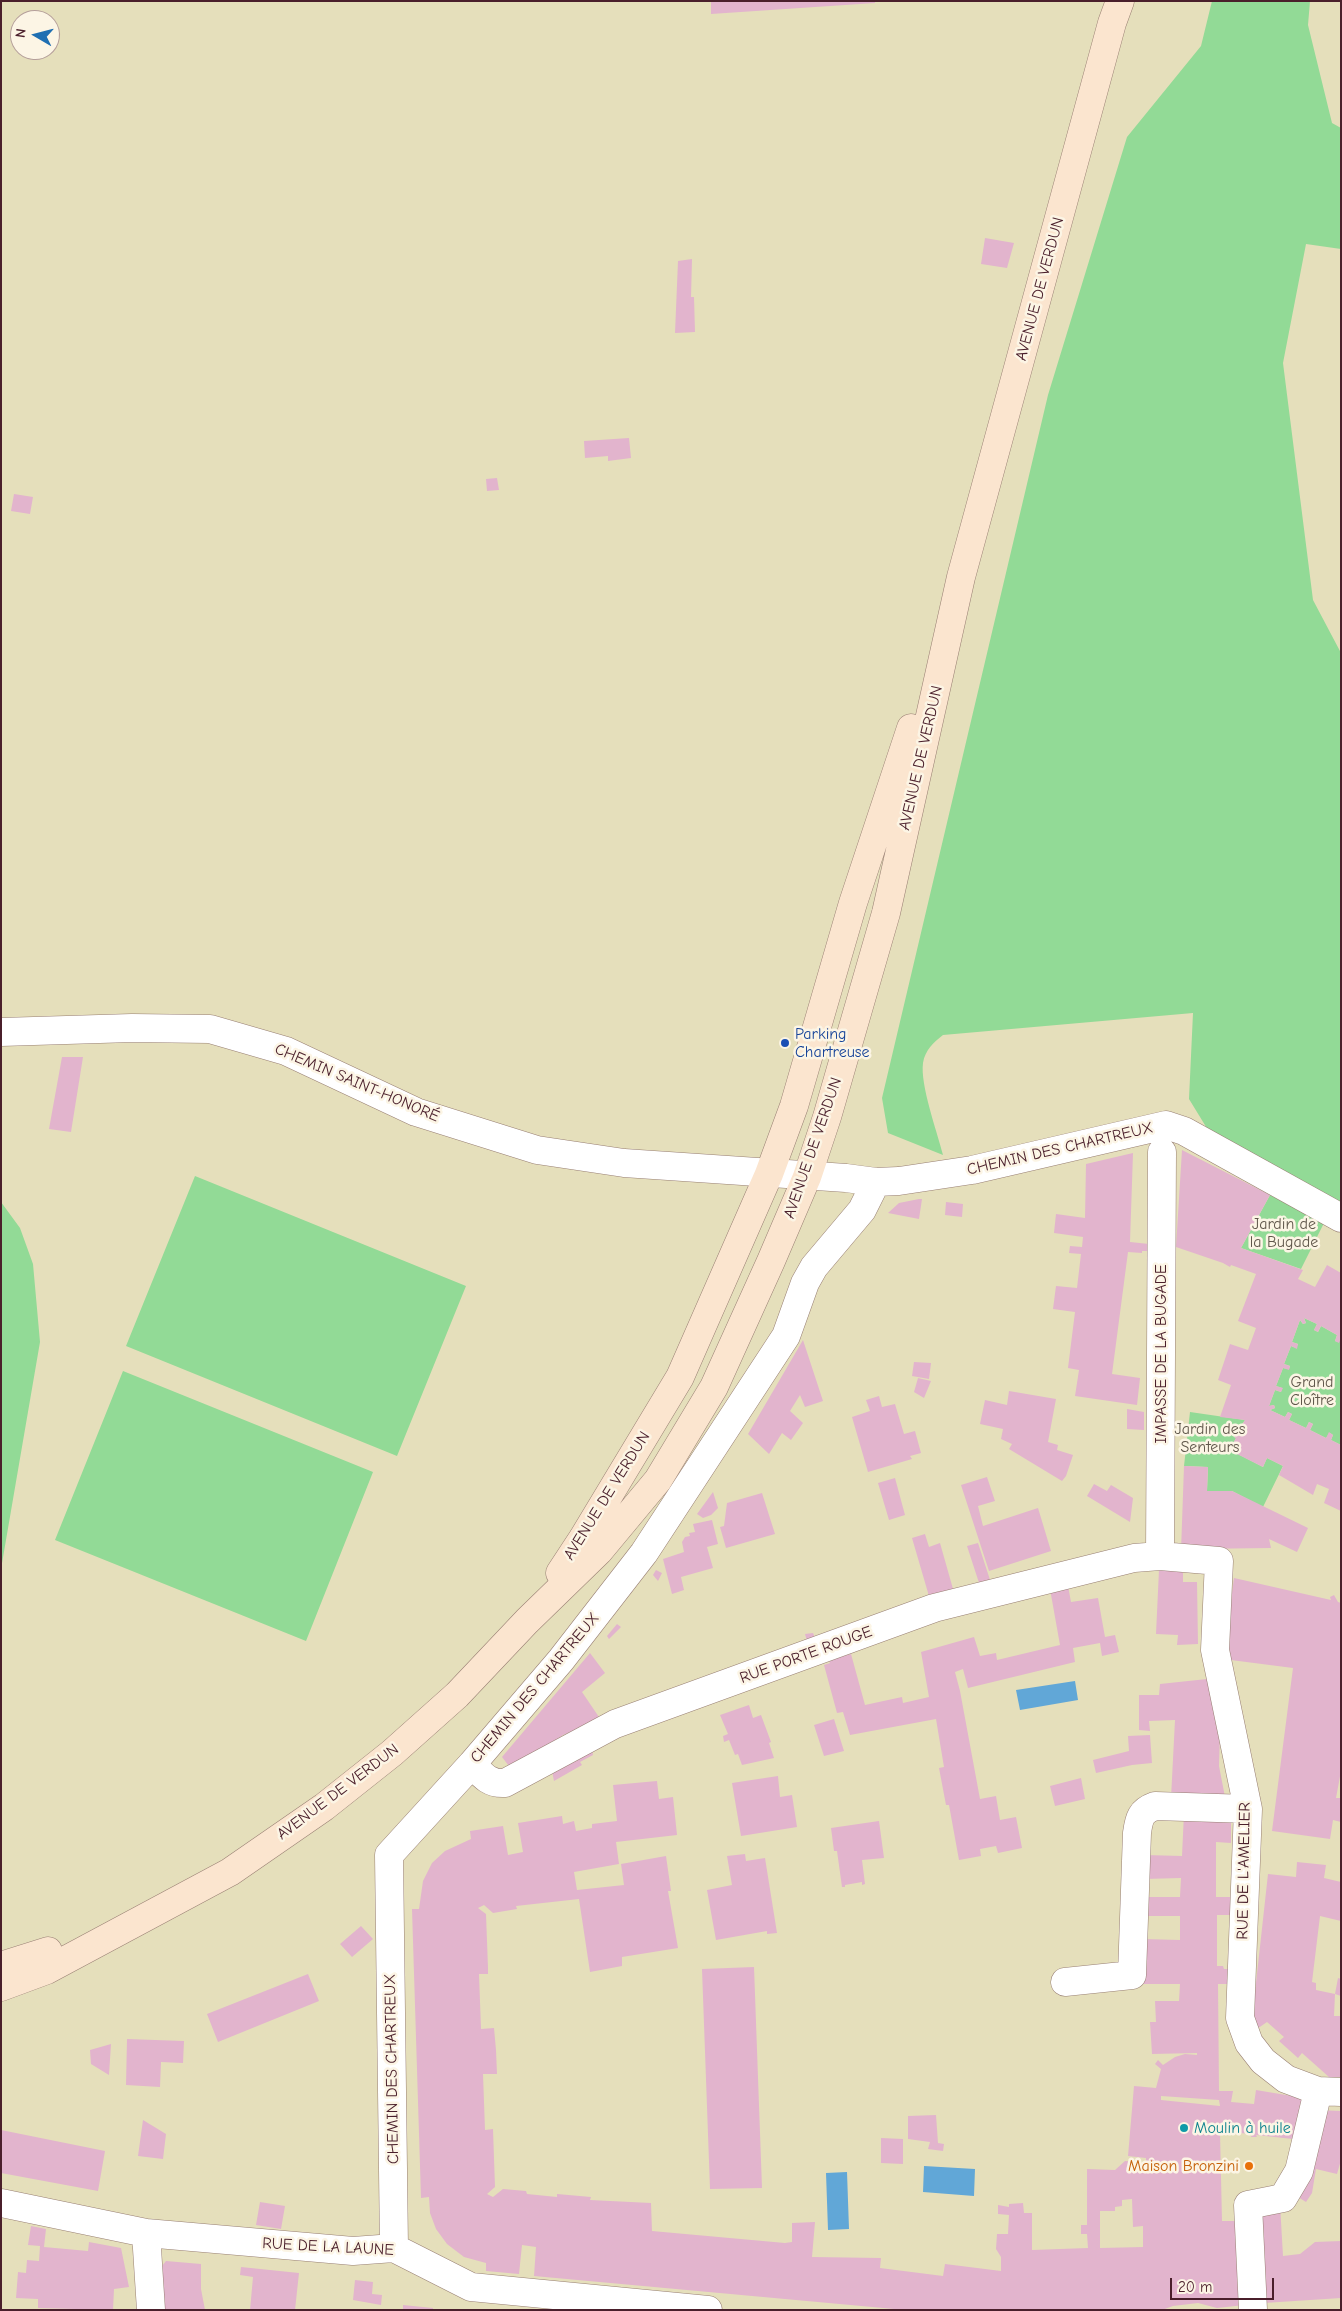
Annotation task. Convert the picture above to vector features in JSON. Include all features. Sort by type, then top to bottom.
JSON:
[{"type":"main road","name":"AVENUE DE VERDUN","points":[[1,1987],[47,1970],[230,1872],[324,1807],[392,1753],[457,1695],[527,1621],[599,1551],[658,1480],[714,1387],[807,1177],[827,1117],[886,912],[962,578],[1120,1]]},
{"type":"main road","name":"AVENUE DE VERDUN","points":[[527,1621],[583,1538],[680,1377],[769,1174],[794,1106],[853,903],[962,578]]},
{"type":"main road","name":"AVENUE DE VERDUN","points":[[1,1966],[123,1928]]},
{"type":"street","name":"CHEMIN SAINT-HONORÉ","points":[[1,1032],[132,1028],[210,1029],[286,1051],[416,1112],[537,1150],[624,1163],[769,1174]]},
{"type":"street","name":"CHEMIN DES CHARTREUX","points":[[769,1174],[846,1178],[876,1182],[899,1181],[972,1170],[1166,1125],[1184,1131],[1341,1218]]},
{"type":"street","name":"IMPASSE DE LA BUGADE","points":[[1160,1556],[1162,1152]]},
{"type":"street","name":"CHEMIN DES CHARTREUX","points":[[394,2248],[389,1855],[472,1764],[561,1660],[644,1553],[786,1336],[805,1283],[814,1267],[862,1210],[876,1182]]},
{"type":"street","name":"RUE PORTE ROUGE","points":[[472,1764],[485,1778],[494,1783],[506,1782],[615,1724],[934,1608],[1134,1558],[1160,1556]]},
{"type":"street","name":"RUE DE L'AMELIER","points":[[1160,1556],[1218,1561],[1215,1650],[1248,1809],[1240,2018],[1249,2043],[1263,2061],[1286,2079],[1329,2092]]},
{"type":"street","points":[[1065,1982],[1132,1975],[1137,1833],[1139,1818],[1145,1810],[1156,1806],[1248,1809]]},
{"type":"street","points":[[1253,2310],[1248,2205],[1283,2198],[1299,2171],[1329,2092]]},
{"type":"street","name":"RUE DE LA LAUNE","points":[[1,2203],[146,2233],[353,2252],[394,2248],[471,2287],[708,2310]]},
{"type":"street","points":[[146,2233],[151,2310]]},
{"type":"green space","points":[[1212,1],[1310,1],[1308,25],[1332,123],[1341,128],[1341,249],[1306,244],[1283,363],[1313,600],[1341,653],[1341,1207],[1219,1148],[1189,1099],[1193,1013],[943,1035],[928,1050],[923,1063],[923,1072],[926,1095],[943,1155],[888,1133],[882,1098],[1048,395],[1127,137],[1201,46]]},
{"type":"green space","points":[[195,1176],[466,1286],[397,1456],[126,1346]]},
{"type":"green space","name":"Jardin de la Bugade","points":[[1270,1195],[1324,1223],[1301,1269],[1241,1248]]},
{"type":"green space","points":[[1,1202],[20,1228],[33,1264],[40,1342],[1,1569]]},
{"type":"green space","name":"Grand Cloître","points":[[1304,1318],[1317,1324],[1314,1330],[1318,1332],[1321,1326],[1337,1335],[1335,1341],[1338,1342],[1341,1338],[1341,1445],[1331,1440],[1333,1435],[1330,1433],[1326,1438],[1310,1430],[1313,1424],[1309,1422],[1306,1428],[1289,1420],[1292,1414],[1288,1412],[1285,1417],[1270,1410],[1275,1408],[1274,1405],[1269,1406],[1275,1390],[1281,1392],[1282,1388],[1276,1386],[1283,1368],[1289,1369],[1290,1366],[1284,1364],[1291,1346],[1296,1348],[1298,1344],[1292,1342],[1300,1320],[1303,1324],[1306,1323]]},
{"type":"green space","points":[[123,1371],[373,1472],[306,1641],[55,1540]]},
{"type":"green space","name":"Jardin des Senteurs","points":[[1190,1412],[1245,1420],[1234,1437],[1236,1438],[1230,1450],[1263,1467],[1267,1458],[1283,1466],[1263,1507],[1232,1491],[1207,1491],[1208,1467],[1184,1466]]},
{"type":"water","points":[[1075,1681],[1078,1700],[1020,1710],[1016,1690]]},
{"type":"water","points":[[924,2166],[975,2169],[974,2196],[923,2192]]},
{"type":"water","points":[[847,2172],[849,2229],[828,2230],[826,2173]]},
{"type":"building","points":[[711,1],[875,1],[875,3],[711,14]]},
{"type":"building","points":[[985,238],[1014,243],[1007,268],[981,264]]},
{"type":"building","points":[[692,259],[691,297],[694,297],[695,332],[675,333],[678,261]]},
{"type":"building","points":[[629,438],[631,458],[608,461],[608,456],[585,458],[584,441]]},
{"type":"building","points":[[497,478],[499,490],[487,491],[486,479]]},
{"type":"building","points":[[14,494],[33,497],[30,514],[11,511]]},
{"type":"building","points":[[62,1057],[83,1057],[71,1132],[49,1129]]},
{"type":"building","points":[[1182,1150],[1270,1195],[1241,1248],[1303,1270],[1298,1279],[1315,1287],[1327,1265],[1341,1273],[1341,1338],[1339,1343],[1335,1341],[1337,1335],[1321,1326],[1318,1332],[1314,1330],[1317,1324],[1304,1318],[1306,1323],[1303,1324],[1300,1320],[1292,1342],[1298,1344],[1297,1349],[1291,1346],[1284,1364],[1290,1366],[1289,1370],[1283,1368],[1276,1386],[1283,1388],[1281,1392],[1275,1390],[1269,1406],[1274,1405],[1275,1408],[1270,1410],[1285,1417],[1288,1412],[1292,1414],[1289,1420],[1306,1428],[1309,1422],[1313,1424],[1310,1430],[1326,1438],[1329,1432],[1333,1435],[1331,1440],[1341,1445],[1341,1511],[1324,1503],[1329,1489],[1317,1484],[1313,1495],[1279,1475],[1283,1466],[1267,1458],[1263,1467],[1229,1450],[1236,1438],[1234,1437],[1245,1420],[1220,1417],[1231,1385],[1218,1380],[1230,1344],[1248,1350],[1256,1328],[1238,1321],[1256,1274],[1231,1265],[1230,1267],[1176,1247]]},
{"type":"building","points":[[1133,1153],[1130,1242],[1149,1244],[1148,1251],[1142,1251],[1142,1253],[1128,1252],[1112,1374],[1140,1378],[1137,1405],[1075,1396],[1079,1370],[1068,1368],[1075,1312],[1053,1309],[1056,1286],[1077,1288],[1081,1254],[1069,1253],[1070,1246],[1082,1247],[1083,1237],[1054,1233],[1056,1214],[1085,1218],[1086,1164]]},
{"type":"building","points":[[922,1199],[919,1219],[888,1213],[899,1203]]},
{"type":"building","points":[[946,1202],[963,1204],[962,1217],[945,1215]]},
{"type":"building","points":[[803,1340],[823,1401],[805,1407],[800,1395],[790,1411],[803,1423],[791,1440],[782,1433],[769,1454],[748,1434]]},
{"type":"building","points":[[914,1362],[931,1363],[929,1379],[912,1376]]},
{"type":"building","points":[[918,1378],[931,1381],[924,1398],[914,1392]]},
{"type":"building","points":[[1009,1391],[1056,1399],[1048,1442],[1058,1445],[1057,1450],[1073,1455],[1066,1476],[1062,1481],[1009,1449],[1012,1444],[1001,1439],[1003,1429],[980,1424],[985,1400],[1007,1405]]},
{"type":"building","points":[[879,1396],[882,1407],[895,1404],[904,1434],[915,1431],[921,1453],[910,1456],[912,1459],[868,1472],[852,1417],[870,1411],[866,1400]]},
{"type":"building","points":[[1127,1409],[1144,1412],[1144,1430],[1127,1429]]},
{"type":"building","points":[[1184,1466],[1208,1467],[1207,1491],[1232,1491],[1308,1528],[1297,1552],[1269,1539],[1271,1548],[1192,1549],[1181,1551]]},
{"type":"building","points":[[987,1477],[995,1501],[978,1506],[983,1526],[1038,1508],[1051,1551],[989,1571],[961,1485]]},
{"type":"building","points":[[895,1478],[905,1515],[889,1520],[878,1483]]},
{"type":"building","points":[[1094,1484],[1107,1491],[1111,1485],[1133,1498],[1130,1522],[1087,1496]]},
{"type":"building","points":[[713,1492],[718,1508],[711,1515],[703,1518],[697,1514]]},
{"type":"building","points":[[762,1493],[775,1534],[726,1548],[720,1527],[724,1526],[727,1503]]},
{"type":"building","points":[[712,1520],[718,1544],[707,1547],[713,1568],[681,1577],[684,1590],[672,1594],[663,1559],[684,1552],[682,1542],[685,1537],[690,1536],[689,1533],[695,1532],[693,1524]]},
{"type":"building","points":[[925,1534],[929,1547],[940,1543],[955,1596],[931,1603],[912,1538]]},
{"type":"building","points":[[978,1543],[992,1586],[981,1589],[967,1546]]},
{"type":"building","points":[[656,1570],[662,1573],[658,1581],[653,1575]]},
{"type":"building","points":[[1159,1570],[1180,1570],[1183,1573],[1183,1582],[1197,1582],[1198,1644],[1177,1645],[1178,1635],[1156,1634]]},
{"type":"building","points":[[1234,1578],[1331,1600],[1330,1597],[1334,1595],[1338,1602],[1341,1603],[1341,1771],[1336,1798],[1341,1798],[1341,1822],[1333,1820],[1330,1839],[1272,1831],[1293,1668],[1223,1659]]},
{"type":"building","points":[[1068,1586],[1071,1602],[1098,1598],[1105,1637],[1115,1635],[1119,1652],[1102,1656],[1100,1643],[1073,1648],[1075,1662],[968,1688],[963,1669],[955,1672],[980,1799],[996,1796],[1000,1820],[1016,1817],[1022,1848],[998,1853],[996,1846],[980,1849],[981,1856],[959,1860],[949,1805],[946,1805],[939,1768],[944,1767],[936,1719],[850,1735],[843,1712],[837,1713],[824,1665],[830,1663],[829,1660],[851,1654],[865,1705],[902,1697],[903,1703],[929,1697],[921,1652],[974,1637],[980,1656],[996,1653],[997,1660],[1060,1645],[1050,1589]]},
{"type":"building","points":[[617,1624],[621,1627],[609,1639],[607,1636]]},
{"type":"building","points":[[813,1633],[815,1638],[807,1641],[805,1634]]},
{"type":"building","points":[[590,1653],[605,1673],[582,1692],[601,1720],[563,1735],[512,1770],[502,1757]]},
{"type":"building","points":[[1207,1679],[1220,1732],[1219,1766],[1225,1797],[1171,1798],[1175,1720],[1149,1721],[1150,1731],[1139,1730],[1139,1695],[1159,1695],[1160,1684]]},
{"type":"building","points":[[749,1705],[753,1718],[761,1715],[771,1742],[769,1743],[774,1758],[742,1765],[738,1754],[735,1755],[729,1740],[724,1742],[723,1736],[728,1734],[720,1715]]},
{"type":"building","points":[[834,1719],[844,1751],[824,1756],[814,1725]]},
{"type":"building","points":[[1150,1735],[1152,1763],[1132,1765],[1096,1773],[1093,1760],[1129,1751],[1128,1736]]},
{"type":"building","points":[[591,1746],[593,1755],[580,1762],[582,1765],[554,1781],[551,1766]]},
{"type":"building","points":[[778,1776],[780,1797],[792,1795],[797,1827],[741,1836],[732,1783]]},
{"type":"building","points":[[1081,1778],[1085,1799],[1055,1806],[1050,1786]]},
{"type":"building","points":[[657,1781],[659,1799],[673,1797],[677,1835],[616,1842],[619,1864],[574,1872],[577,1890],[624,1885],[621,1864],[666,1856],[671,1891],[668,1891],[678,1948],[622,1957],[622,1966],[590,1972],[579,1899],[516,1906],[517,1909],[493,1913],[484,1905],[478,1908],[486,1914],[488,1968],[488,1974],[479,1974],[481,2029],[494,2028],[497,2074],[483,2074],[485,2130],[493,2129],[495,2187],[487,2194],[493,2197],[503,2189],[557,2197],[557,2194],[591,2197],[590,2200],[651,2203],[652,2231],[785,2243],[792,2242],[792,2223],[815,2222],[812,2257],[881,2258],[880,2268],[943,2276],[945,2264],[1001,2271],[1001,2257],[996,2249],[997,2234],[1008,2234],[1009,2215],[998,2214],[998,2205],[1009,2207],[1009,2204],[1023,2203],[1024,2213],[1032,2213],[1032,2250],[1088,2248],[1087,2234],[1081,2234],[1081,2225],[1087,2225],[1087,2169],[1115,2170],[1125,2161],[1141,2162],[1143,2166],[1146,2158],[1128,2156],[1134,2086],[1156,2088],[1161,2069],[1155,2064],[1158,2060],[1163,2065],[1175,2057],[1185,2054],[1197,2055],[1197,2053],[1152,2054],[1150,2022],[1156,2022],[1155,2001],[1179,2001],[1180,1984],[1143,1984],[1143,1939],[1180,1940],[1180,1916],[1143,1916],[1143,1897],[1180,1897],[1181,1878],[1144,1879],[1144,1855],[1182,1856],[1184,1813],[1231,1820],[1231,1843],[1216,1842],[1216,1897],[1233,1897],[1232,1915],[1217,1915],[1217,1966],[1223,1966],[1224,1969],[1232,1969],[1232,1984],[1218,1984],[1219,2091],[1233,2091],[1231,2102],[1254,2104],[1256,2090],[1310,2099],[1302,2140],[1256,2135],[1257,2137],[1251,2137],[1252,2134],[1220,2133],[1222,2221],[1239,2221],[1245,2305],[1217,2308],[1198,2303],[1173,2306],[1162,2310],[905,2310],[534,2276],[536,2247],[522,2245],[519,2274],[486,2271],[486,2263],[464,2257],[447,2244],[436,2229],[430,2213],[429,2197],[421,2198],[412,1909],[419,1909],[423,1881],[432,1863],[445,1851],[471,1839],[470,1831],[503,1826],[508,1855],[523,1852],[518,1823],[562,1816],[563,1824],[574,1821],[576,1831],[592,1828],[592,1824],[617,1821],[613,1785]],"holes":[[[1161,2096],[1219,2100],[1220,2106],[1161,2100]],[[1132,2199],[1133,2227],[1143,2226],[1143,2247],[1100,2248],[1100,2211],[1115,2211],[1115,2207],[1122,2206],[1122,2200]]]},
{"type":"building","points":[[879,1821],[884,1858],[862,1860],[865,1884],[862,1885],[862,1882],[842,1887],[837,1851],[834,1851],[831,1828]]},
{"type":"building","points":[[745,1854],[746,1861],[765,1858],[777,1933],[767,1934],[767,1931],[716,1940],[707,1890],[732,1885],[727,1856]]},
{"type":"building","points":[[1297,1862],[1326,1865],[1324,1878],[1341,1882],[1341,1921],[1320,1916],[1312,1982],[1316,1983],[1316,1990],[1335,1994],[1334,2016],[1341,2016],[1341,2077],[1329,2077],[1302,2053],[1298,2058],[1279,2041],[1284,2037],[1267,2022],[1254,2031],[1248,2014],[1254,2001],[1268,1874],[1296,1877]]},
{"type":"building","points":[[361,1926],[373,1939],[352,1957],[340,1944]]},
{"type":"building","points":[[754,1967],[762,2188],[710,2189],[702,1969]]},
{"type":"building","points":[[308,1974],[319,2001],[218,2042],[207,2014]]},
{"type":"building","points":[[1338,1978],[1341,1979],[1341,1996],[1335,1994]]},
{"type":"building","points":[[127,2039],[184,2041],[183,2063],[161,2062],[160,2087],[126,2085]]},
{"type":"building","points":[[111,2044],[109,2075],[91,2064],[90,2050]]},
{"type":"building","points":[[1317,2110],[1341,2111],[1341,2160],[1337,2174],[1316,2169],[1312,2193],[1306,2202],[1293,2194]]},
{"type":"building","points":[[936,2115],[938,2143],[944,2144],[943,2151],[928,2149],[930,2142],[908,2139],[908,2116]]},
{"type":"building","points":[[143,2120],[166,2134],[163,2159],[138,2156]]},
{"type":"building","points":[[1,2130],[105,2151],[98,2191],[1,2173]]},
{"type":"building","points":[[881,2138],[903,2139],[903,2164],[881,2163]]},
{"type":"building","points":[[260,2202],[285,2206],[281,2229],[256,2225]]},
{"type":"building","points":[[1280,2204],[1283,2256],[1300,2254],[1315,2242],[1341,2241],[1341,2298],[1264,2303],[1259,2213]]},
{"type":"building","points":[[31,2226],[46,2229],[44,2247],[88,2251],[89,2242],[121,2248],[129,2287],[114,2289],[113,2310],[38,2308],[38,2299],[16,2298],[18,2272],[26,2273],[27,2260],[39,2261],[40,2246],[28,2245]]},
{"type":"building","points":[[166,2261],[201,2264],[201,2289],[205,2310],[163,2310],[162,2266]]},
{"type":"building","points":[[241,2267],[299,2273],[295,2310],[250,2310],[253,2277],[240,2275]]},
{"type":"building","points":[[355,2280],[373,2282],[372,2294],[382,2295],[381,2305],[353,2300]]},
{"type":"building","points":[[403,2305],[433,2308],[433,2310],[403,2310]]},
{"type":"place","name":"Parking Chartreuse","points":[[785,1043]]},
{"type":"place","name":"Moulin à huile","points":[[1184,2128]]},
{"type":"place","name":"Maison Bronzini","points":[[1249,2166]]}]
